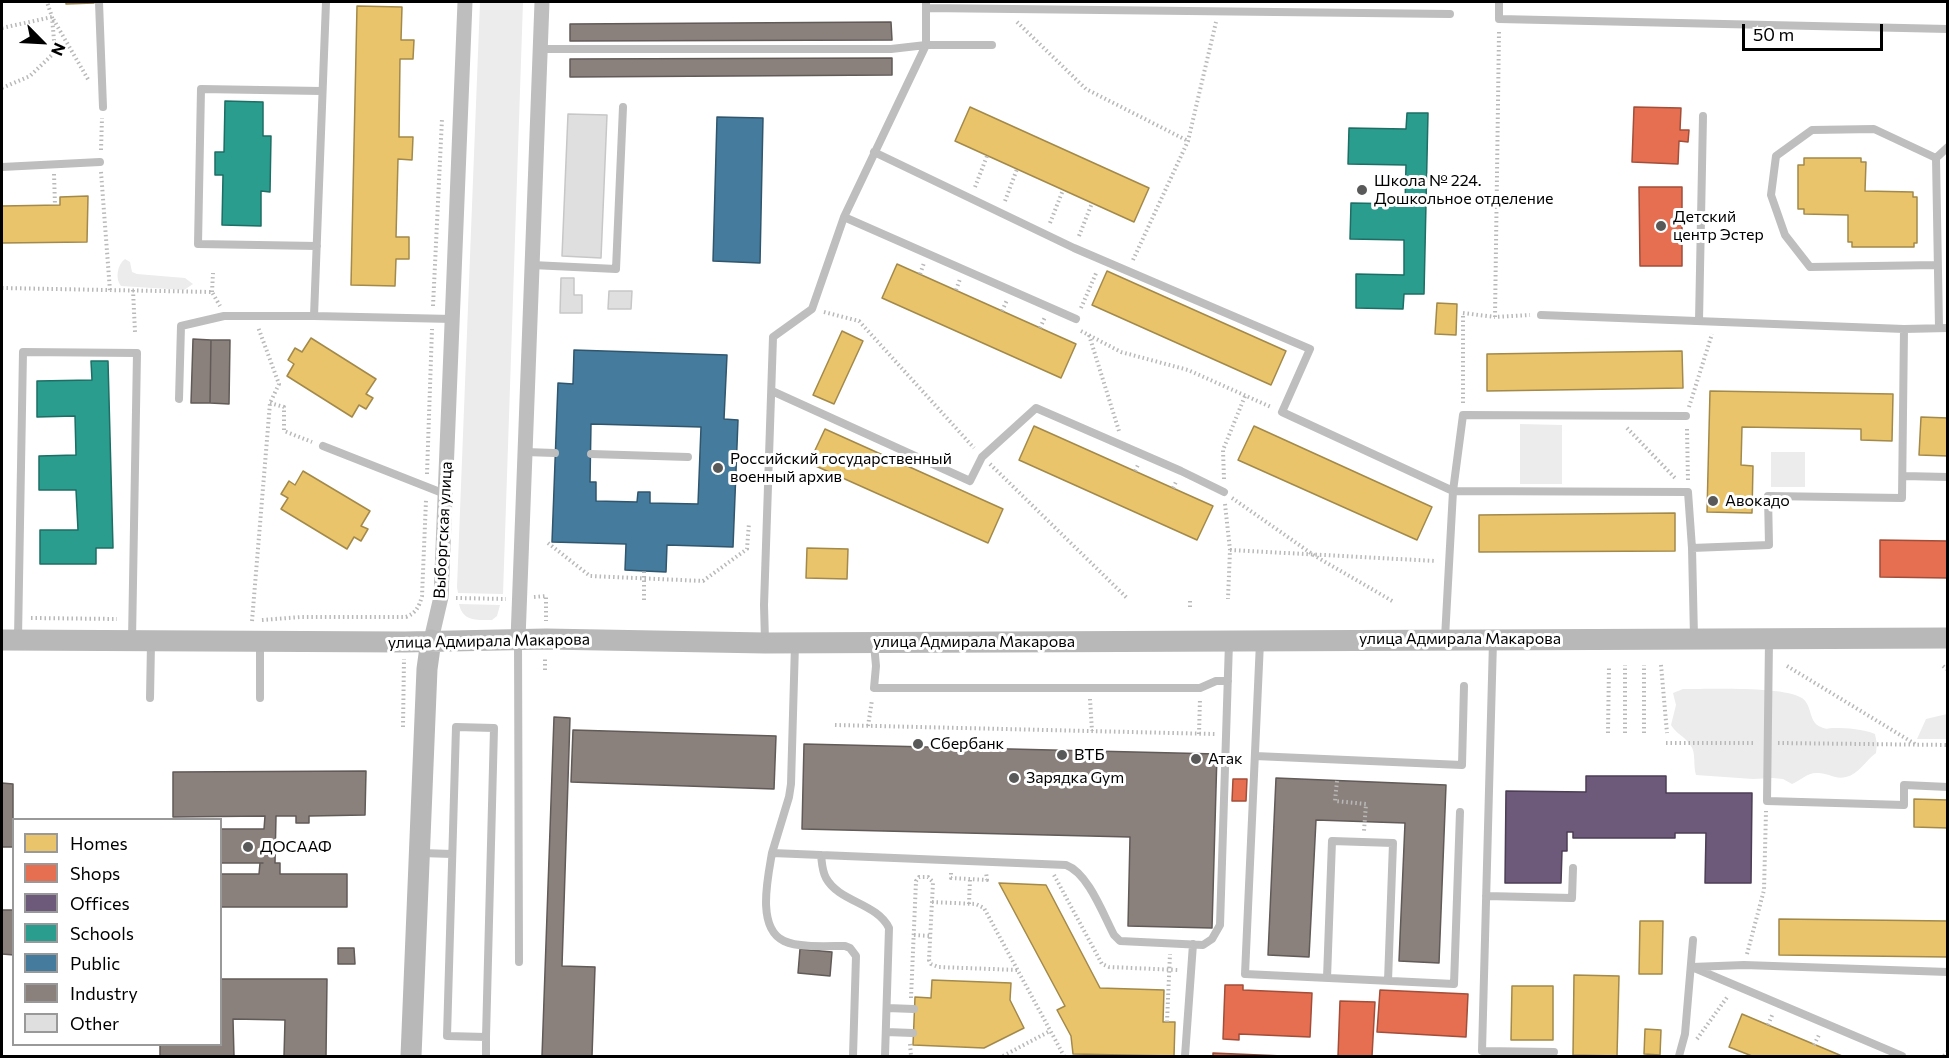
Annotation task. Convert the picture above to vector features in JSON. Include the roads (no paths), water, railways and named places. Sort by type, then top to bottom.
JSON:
[{"type":"street","name":"Выборгская улица","points":[[411,1056],[427,669],[441,597],[465,2]]},
{"type":"street","points":[[518,639],[542,2]]},
{"type":"street","name":"улица Адмирала Макарова","points":[[10,640],[518,639],[765,643],[1947,638]]},
{"type":"lane","points":[[99,2],[103,107]]},
{"type":"lane","points":[[314,316],[326,2]]},
{"type":"lane","points":[[1499,2],[1499,19],[1947,29]]},
{"type":"lane","points":[[765,643],[764,605],[773,337],[812,309],[844,217],[927,45],[926,5],[1004,9],[1450,14]]},
{"type":"lane","points":[[540,49],[891,49],[927,45],[992,45]]},
{"type":"lane","points":[[317,246],[198,244],[201,89],[321,91]]},
{"type":"lane","points":[[532,265],[616,269],[623,107]]},
{"type":"lane","points":[[1699,321],[1703,116]]},
{"type":"lane","points":[[1936,158],[1874,129],[1812,130],[1776,156],[1771,195],[1785,235],[1810,267],[1937,265]]},
{"type":"lane","points":[[1541,315],[1943,328],[1937,265],[1936,158],[1947,147]]},
{"type":"lane","points":[[874,152],[1045,235],[1310,349],[1282,412],[1453,491],[1688,492],[1694,638]]},
{"type":"lane","points":[[2,167],[100,162]]},
{"type":"lane","points":[[844,217],[1076,319]]},
{"type":"lane","points":[[179,399],[181,326],[224,316],[253,315],[453,319]]},
{"type":"lane","points":[[1692,548],[1768,545],[1768,495],[1902,498],[1904,328]]},
{"type":"lane","points":[[10,640],[18,618],[23,352],[136,353],[132,619],[141,641],[150,698]]},
{"type":"lane","points":[[771,391],[970,481],[982,457],[1036,408],[1224,492]]},
{"type":"lane","points":[[1445,639],[1453,491],[1463,415],[1686,416]]},
{"type":"lane","points":[[323,446],[445,494]]},
{"type":"lane","points":[[525,452],[555,453]]},
{"type":"lane","points":[[591,454],[688,457]]},
{"type":"lane","points":[[1903,476],[1947,477]]},
{"type":"lane","points":[[518,639],[519,962]]},
{"type":"lane","points":[[1493,639],[1482,1051],[1554,1052]]},
{"type":"lane","points":[[1769,639],[1767,801],[1904,805],[1904,785],[1947,787]]},
{"type":"lane","points":[[772,853],[1066,865],[1074,868],[1082,876],[1118,940],[1203,945],[1215,935],[1220,925],[1229,640]]},
{"type":"lane","points":[[1260,640],[1245,974],[1454,984],[1460,812]]},
{"type":"lane","points":[[260,641],[260,698]]},
{"type":"lane","points":[[795,642],[791,784],[772,853],[767,912],[770,927],[783,941],[795,944],[845,946],[856,956],[853,1056]]},
{"type":"lane","points":[[874,642],[876,666],[874,688],[1200,688],[1216,681],[1228,681]]},
{"type":"lane","points":[[1255,756],[1462,765],[1464,686]]},
{"type":"lane","points":[[486,1037],[447,1036],[456,728],[494,729],[486,1056]]},
{"type":"lane","points":[[1326,978],[1332,841],[1393,843],[1388,981]]},
{"type":"lane","points":[[419,853],[452,854]]},
{"type":"lane","points":[[821,855],[824,874],[832,886],[879,916],[889,928],[885,1056]]},
{"type":"lane","points":[[1486,896],[1572,898],[1573,868]]},
{"type":"lane","points":[[1679,1056],[1685,1034],[1693,940]]},
{"type":"lane","points":[[1185,1056],[1193,944]]},
{"type":"lane","points":[[1692,967],[1744,965],[1947,972]]},
{"type":"lane","points":[[1692,967],[1902,1056]]},
{"type":"lane","points":[[887,1008],[913,1007]]},
{"type":"lane","points":[[886,1032],[911,1037]]},
{"type":"place","name":"Школа № 224. Дошкольное отделение","points":[[1362,190]]},
{"type":"place","name":"Детский центр Эстер","points":[[1661,226]]},
{"type":"place","name":"Российский государственный военный архив","points":[[718,468]]},
{"type":"place","name":"Авокадо","points":[[1713,501]]},
{"type":"place","name":"Сбербанк","points":[[918,744]]},
{"type":"place","name":"ВТБ","points":[[1062,755]]},
{"type":"place","name":"Атак","points":[[1196,759]]},
{"type":"place","name":"Зарядка Gym","points":[[1014,778]]},
{"type":"place","name":"ДОСААФ","points":[[248,847]]}]
